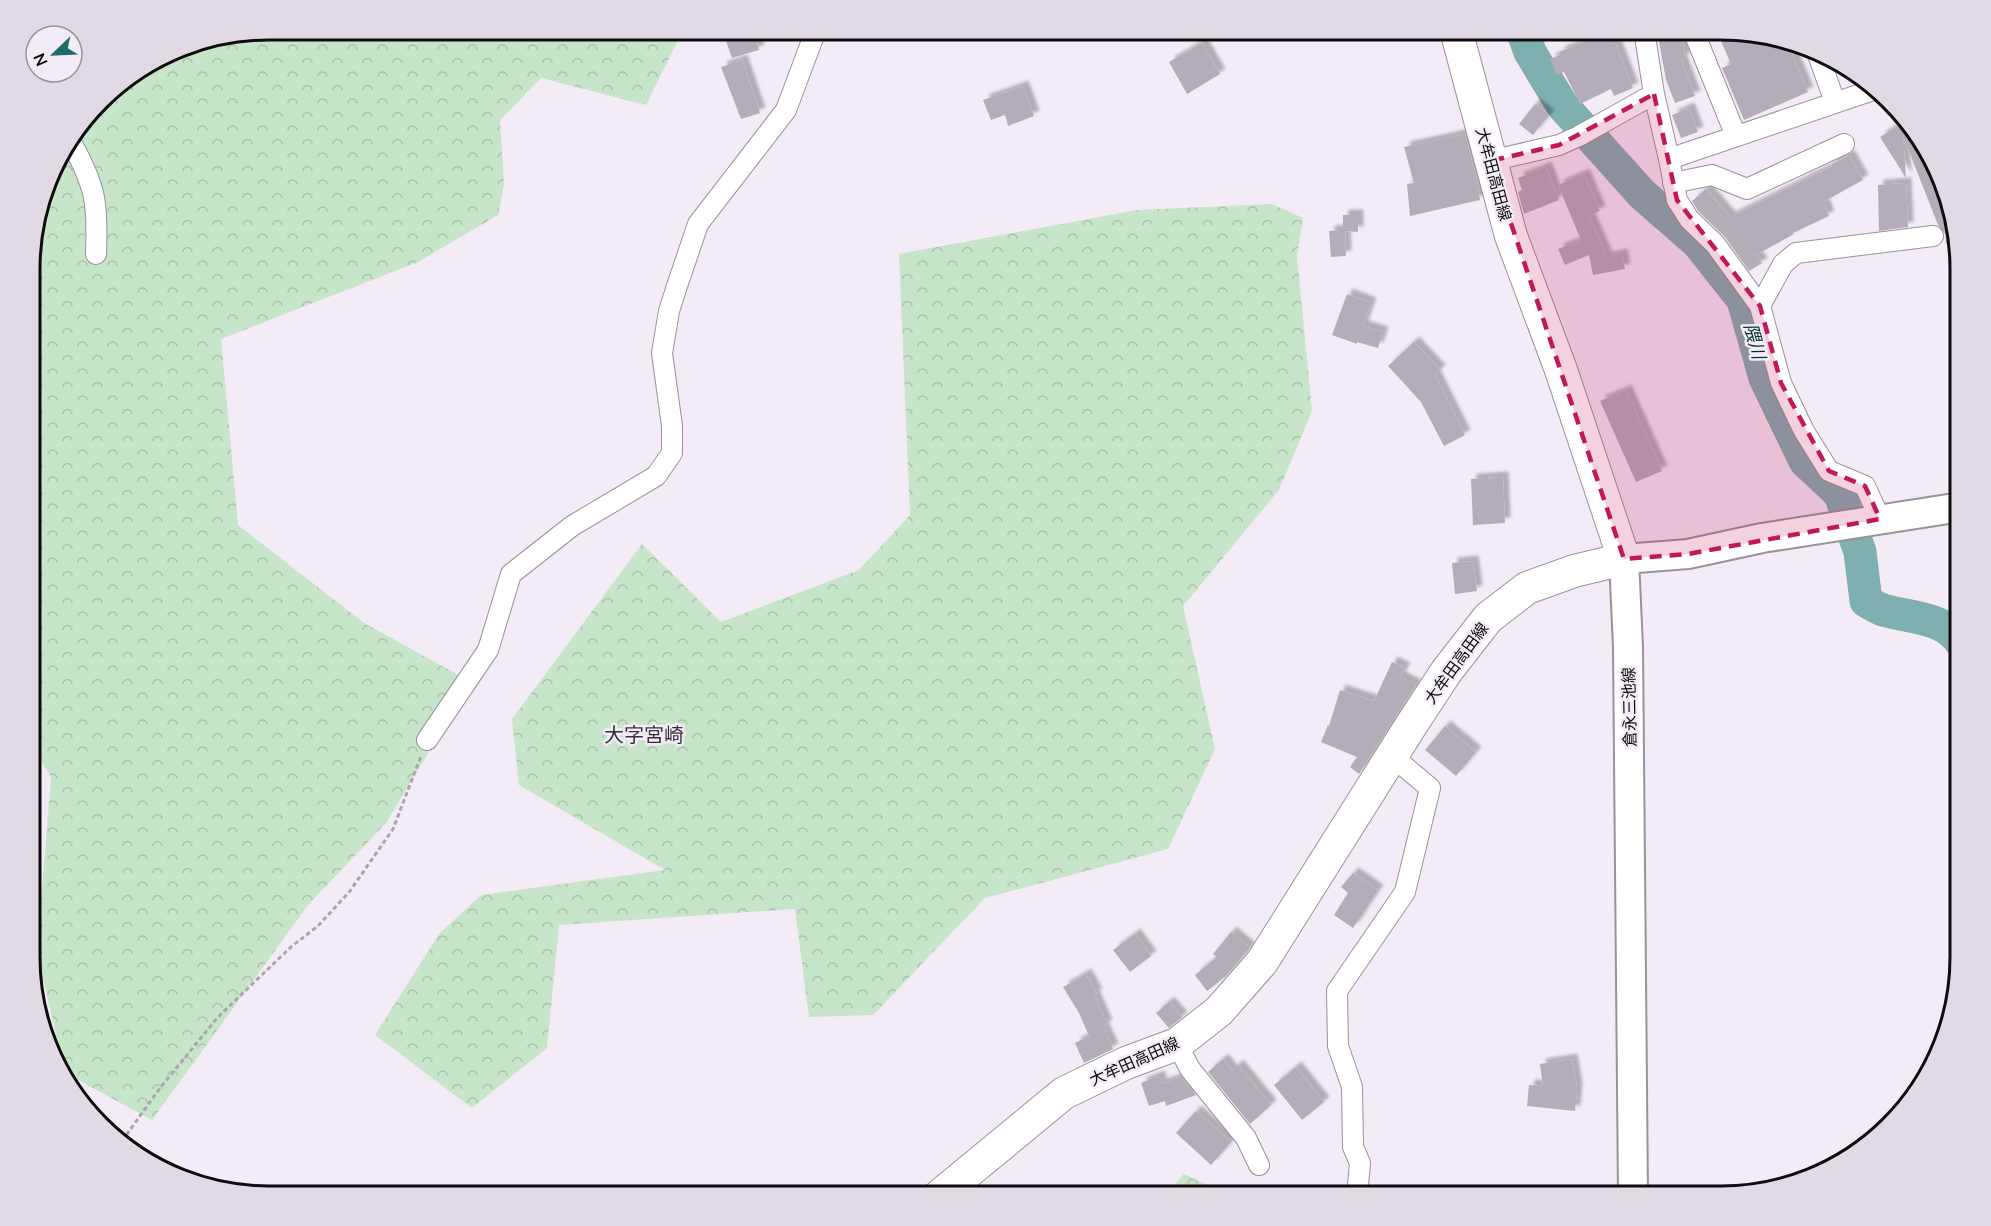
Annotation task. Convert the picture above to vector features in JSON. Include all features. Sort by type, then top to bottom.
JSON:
[{"type":"main road","name":"大牟田高田線","points":[[951,1186],[1064,1093],[1126,1063],[1177,1044],[1219,1011],[1262,962],[1446,672],[1488,618],[1527,588],[1574,571],[1624,559],[1561,370],[1511,236],[1459,40]]},
{"type":"main road","points":[[1624,559],[1688,554],[1762,538],[1950,508]]},
{"type":"main road","name":"倉永三池線","points":[[1624,559],[1629,751],[1633,1186]]},
{"type":"street","points":[[428,740],[488,650],[511,574],[572,526],[656,476],[672,453],[672,426],[662,353],[669,311],[677,286],[699,224],[786,110],[812,40]]},
{"type":"street","points":[[1646,40],[1654,94],[1677,200],[1689,219],[1715,244],[1760,306],[1781,383],[1804,431],[1829,471],[1865,486],[1880,519]]},
{"type":"street","points":[[1697,40],[1736,136]]},
{"type":"street","points":[[1821,63],[1835,102]]},
{"type":"street","points":[[1669,159],[1866,92]]},
{"type":"street","points":[[1490,161],[1558,145],[1585,133],[1654,94]]},
{"type":"street","points":[[1673,183],[1712,175],[1748,189],[1844,144]]},
{"type":"street","points":[[75,149],[86,168],[95,196],[98,215],[96,254]]},
{"type":"street","points":[[1760,306],[1783,264],[1796,253],[1933,236]]},
{"type":"street","points":[[1358,1186],[1360,1163],[1353,1147],[1352,1087],[1338,1046],[1338,991],[1405,892],[1430,788],[1392,756]]},
{"type":"street","points":[[1177,1044],[1190,1069],[1246,1138],[1259,1165]]},
{"type":"path","points":[[126,1135],[160,1088],[218,1017],[292,946],[318,926],[350,891],[393,829],[428,740]]},
{"type":"highlighted area","points":[[1654,94],[1677,200],[1760,306],[1781,383],[1829,471],[1865,486],[1880,519],[1688,554],[1624,559],[1490,161],[1559,145]]},
{"type":"green space","points":[[270,40],[678,40],[646,105],[541,78],[500,120],[504,184],[498,215],[418,262],[221,339],[238,525],[364,623],[471,682],[386,823],[308,905],[152,1120],[76,1079],[59,1045],[40,957],[40,915],[51,777],[40,758],[40,270],[42,240],[48,210],[64,168],[79,142],[97,119],[130,88],[168,64],[210,48],[240,42]]},
{"type":"green space","points":[[1272,204],[1303,218],[1297,256],[1312,411],[1279,490],[1183,606],[1215,749],[1168,849],[985,898],[873,1015],[809,1017],[795,909],[559,925],[547,1048],[472,1108],[375,1035],[439,934],[481,895],[665,870],[519,785],[512,719],[642,544],[721,622],[859,570],[910,515],[899,254],[1137,210]]},
{"type":"green space","points":[[1184,1174],[1209,1186],[1174,1186]]},
{"type":"building","points":[[726,40],[756,40],[759,50],[732,58]]},
{"type":"building","points":[[1590,40],[1614,40],[1633,88],[1614,96],[1611,89],[1580,104],[1564,72],[1557,75],[1550,59],[1560,55],[1559,52]]},
{"type":"building","points":[[1659,40],[1682,40],[1685,58],[1681,59],[1695,96],[1675,103],[1666,80]]},
{"type":"building","points":[[1720,40],[1751,42],[1792,52],[1808,92],[1744,120],[1722,68],[1731,64]]},
{"type":"building","points":[[1202,43],[1220,74],[1187,94],[1169,62]]},
{"type":"building","points":[[742,60],[760,113],[741,119],[721,67]]},
{"type":"building","points":[[1023,86],[1034,116],[1008,126],[1005,115],[991,120],[983,100]]},
{"type":"building","points":[[1535,104],[1549,115],[1533,135],[1519,124]]},
{"type":"building","points":[[1689,108],[1698,132],[1681,138],[1672,115]]},
{"type":"building","points":[[1899,125],[1912,142],[1933,182],[1943,210],[1949,243],[1946,244],[1945,234],[1938,225],[1903,136],[1906,178],[1880,137]]},
{"type":"building","points":[[1465,134],[1480,200],[1410,216],[1407,184],[1414,183],[1404,147]]},
{"type":"building","points":[[1849,155],[1863,180],[1823,202],[1829,216],[1793,233],[1756,255],[1762,263],[1749,271],[1725,237],[1698,211],[1692,201],[1706,189],[1730,217],[1832,166]]},
{"type":"building","points":[[1546,167],[1559,200],[1524,214],[1518,192],[1522,190],[1518,178]]},
{"type":"building","points":[[1584,174],[1600,211],[1589,216],[1607,257],[1622,254],[1625,269],[1593,275],[1589,255],[1565,265],[1558,249],[1581,240],[1558,185]]},
{"type":"building","points":[[1906,183],[1908,227],[1879,231],[1878,185]]},
{"type":"building","points":[[1343,215],[1358,215],[1358,232],[1345,231],[1346,256],[1331,257],[1329,231],[1343,230]]},
{"type":"building","points":[[1347,294],[1371,303],[1363,326],[1383,332],[1378,348],[1357,342],[1357,344],[1332,335]]},
{"type":"building","points":[[1414,342],[1440,370],[1435,375],[1465,435],[1444,446],[1421,402],[1388,366]]},
{"type":"building","points":[[1626,390],[1662,471],[1636,482],[1600,401]]},
{"type":"building","points":[[1503,477],[1505,523],[1473,525],[1471,479]]},
{"type":"building","points":[[1473,561],[1477,591],[1455,594],[1452,563]]},
{"type":"building","points":[[1392,662],[1405,668],[1400,677],[1416,685],[1359,774],[1350,767],[1357,757],[1321,742],[1329,726],[1340,690],[1374,701]]},
{"type":"building","points":[[1445,726],[1476,752],[1456,776],[1425,750]]},
{"type":"building","points":[[1353,873],[1378,890],[1353,928],[1334,915],[1348,893],[1341,887]]},
{"type":"building","points":[[1231,932],[1250,948],[1226,976],[1207,991],[1195,975],[1217,957],[1213,954]]},
{"type":"building","points":[[1135,934],[1151,956],[1130,972],[1113,950]]},
{"type":"building","points":[[1086,974],[1097,994],[1094,995],[1107,1025],[1103,1027],[1113,1049],[1084,1063],[1075,1043],[1089,1036],[1079,1013],[1063,987]]},
{"type":"building","points":[[1169,1002],[1182,1017],[1169,1028],[1156,1013]]},
{"type":"building","points":[[1223,1059],[1232,1071],[1238,1065],[1271,1105],[1250,1124],[1208,1072]]},
{"type":"building","points":[[1572,1059],[1577,1088],[1575,1111],[1527,1106],[1529,1085],[1543,1086],[1540,1064]]},
{"type":"building","points":[[1296,1067],[1324,1102],[1302,1120],[1274,1085]]},
{"type":"building","points":[[1159,1076],[1162,1084],[1181,1077],[1196,1095],[1166,1106],[1165,1101],[1149,1106],[1141,1083]]},
{"type":"building","points":[[1196,1111],[1231,1142],[1211,1165],[1176,1133]]},
{"type":"waterway","name":"隈川","points":[[1526,40],[1530,52],[1562,105],[1642,194],[1698,243],[1743,300],[1765,378],[1805,461],[1840,494],[1860,552],[1866,601],[1883,610],[1925,619],[1950,631]]},
{"type":"district","name":"大字宮崎","points":[[644,734]]}]
